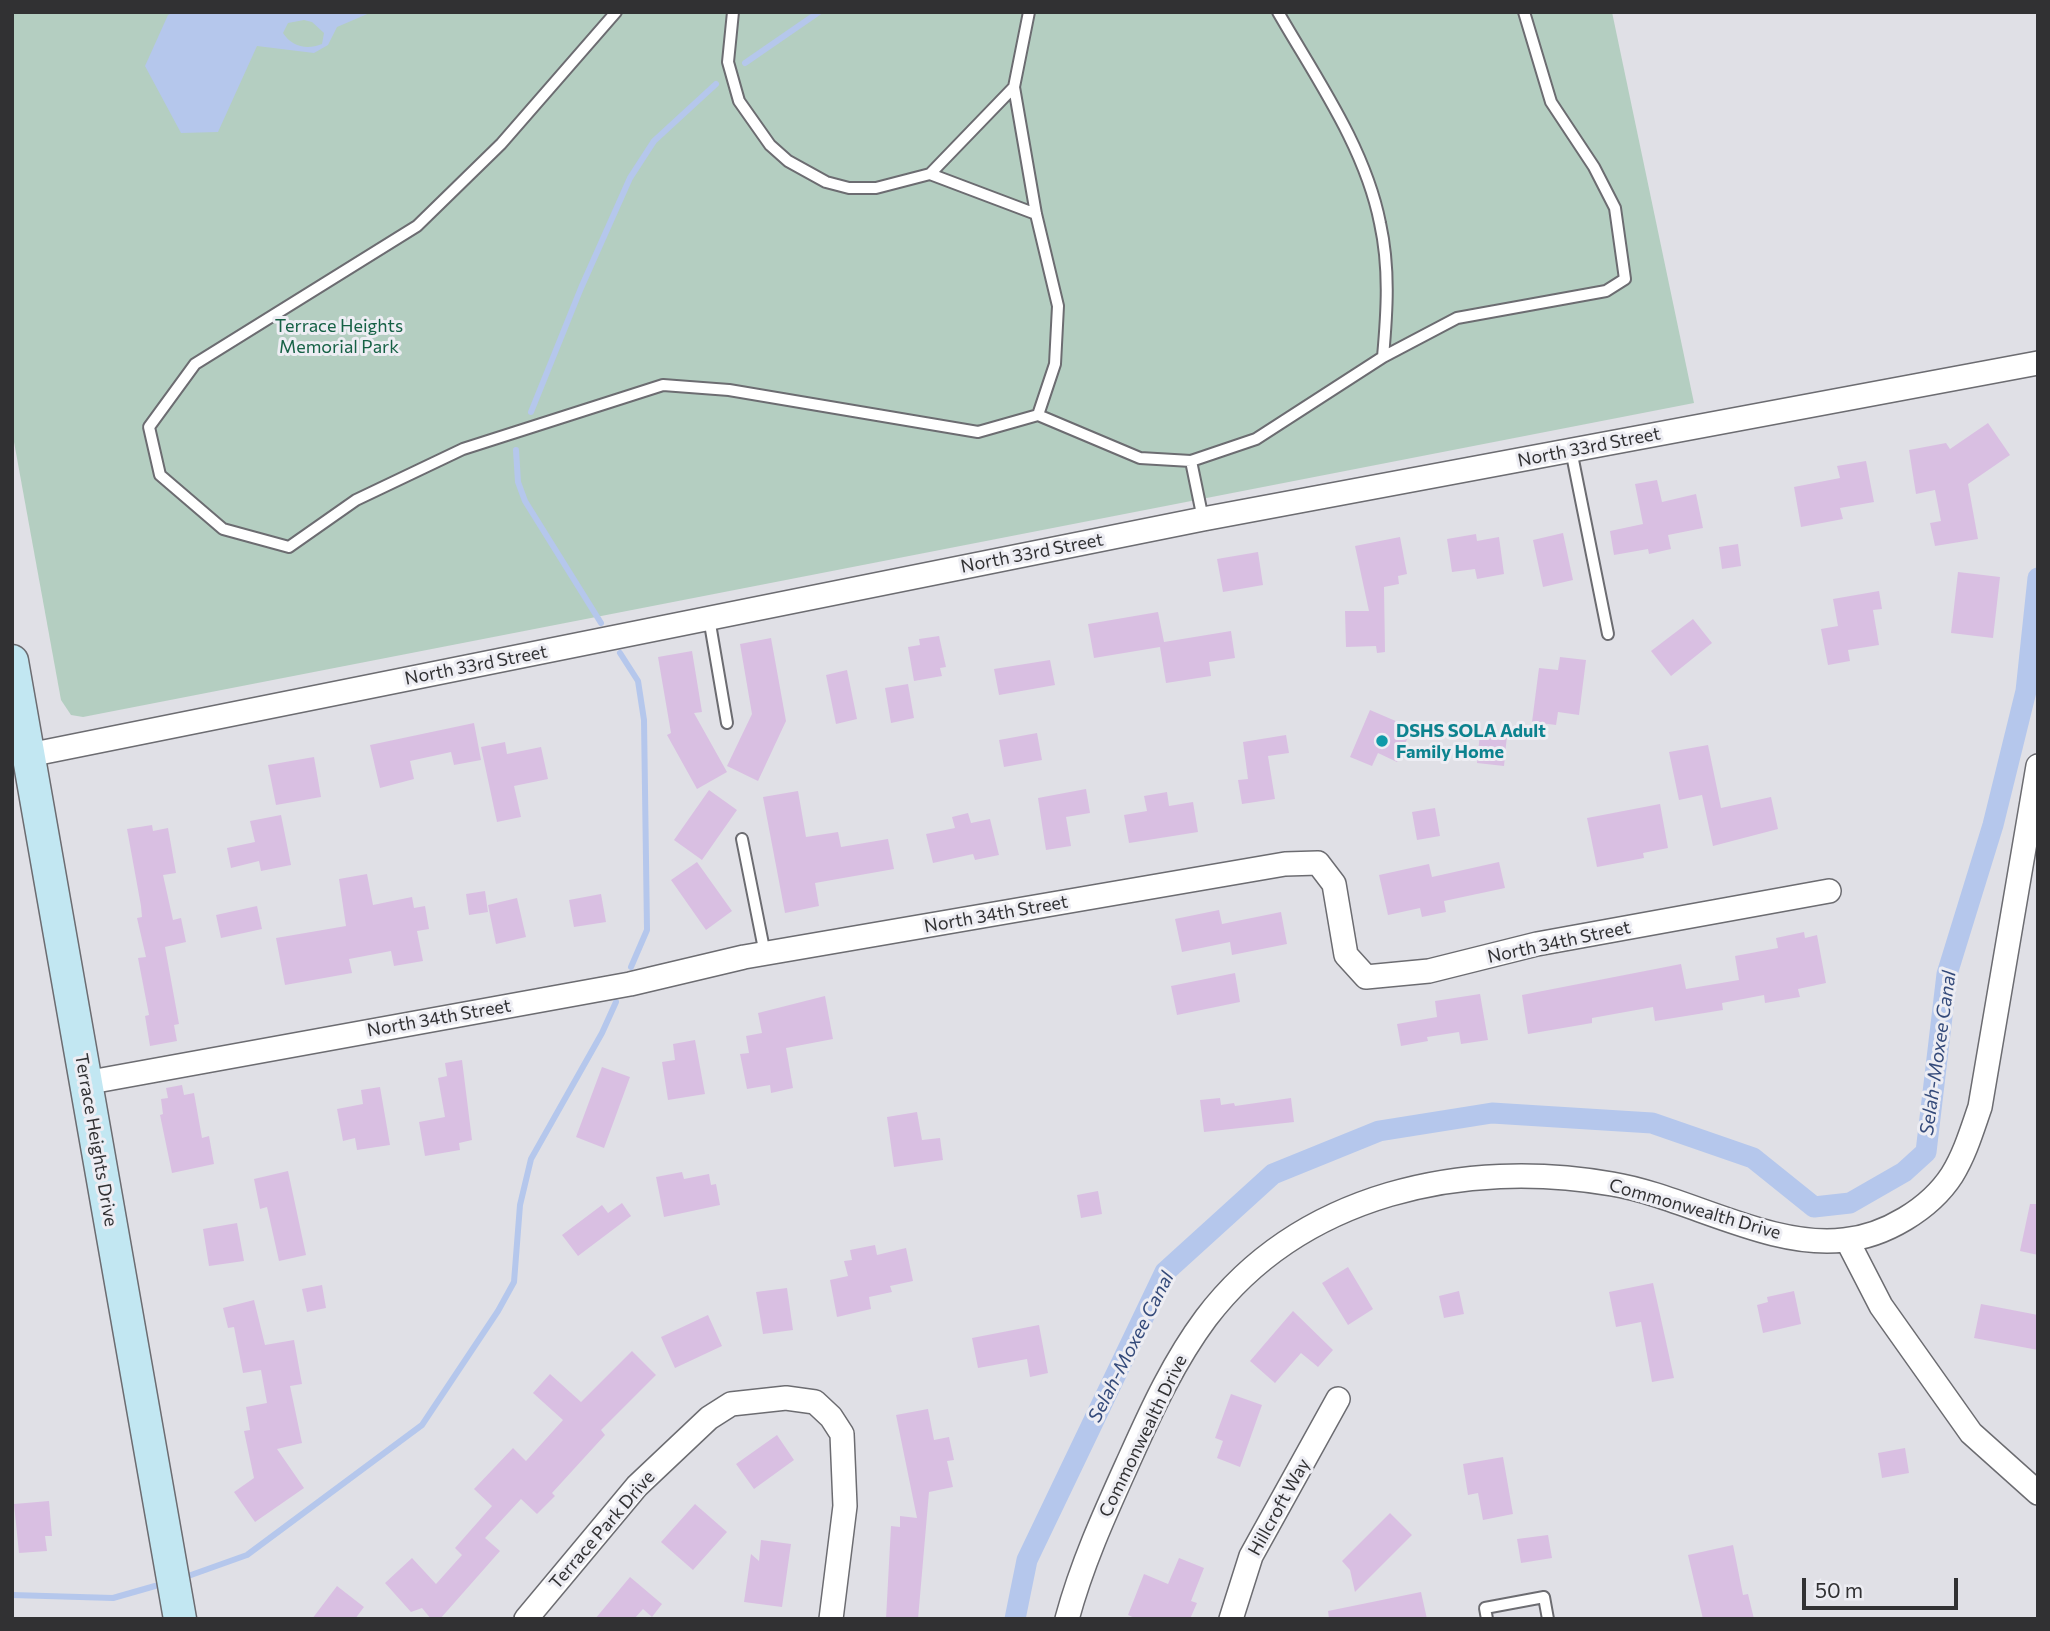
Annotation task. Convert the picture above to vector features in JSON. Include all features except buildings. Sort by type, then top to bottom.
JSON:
[{"type":"main road","name":"Terrace Heights Drive","points":[[12,661],[20,756],[85,1083],[180,1619]]},
{"type":"street","name":"North 33rd Street","points":[[20,756],[1203,519],[2033,364]]},
{"type":"street","name":"Commonwealth Drive","points":[[1067,1619],[1090,1546],[1178,1358],[1208,1316],[1245,1275],[1328,1216],[1382,1195],[1439,1181],[1503,1174],[1561,1175],[1622,1185],[1798,1240],[1847,1240],[1890,1227],[1923,1207],[1951,1176],[1967,1145],[1980,1107],[2030,857],[2038,766]]},
{"type":"street","name":"North 34th Street","points":[[85,1083],[630,984],[765,954],[1284,864],[1318,863],[1334,884],[1346,955],[1366,977],[1429,971],[1537,944],[1829,891]]},
{"type":"street","points":[[1847,1240],[1881,1306],[1971,1433],[2038,1493]]},
{"type":"street","name":"Terrace Park Drive","points":[[526,1619],[637,1486],[709,1418],[731,1404],[786,1398],[815,1402],[842,1434],[845,1506],[831,1619]]},
{"type":"street","name":"Hillcroft Way","points":[[1231,1619],[1251,1556],[1338,1399]]},
{"type":"lane","points":[[616,12],[501,144],[416,226],[195,364],[149,427],[160,475],[223,528],[289,547],[356,500],[463,449],[663,385],[729,390],[978,432],[1038,415],[1140,458],[1191,461],[1256,439],[1383,356],[1457,318],[1606,291],[1625,279],[1615,208],[1594,167],[1551,102],[1524,12]]},
{"type":"lane","points":[[733,12],[728,62],[739,101],[770,145],[788,161],[826,182],[849,188],[876,188],[930,174],[1014,87]]},
{"type":"lane","points":[[1029,12],[1014,87],[1036,214],[1058,306],[1055,364],[1038,415]]},
{"type":"lane","points":[[1278,12],[1344,127],[1380,222],[1387,268],[1383,356]]},
{"type":"lane","points":[[930,174],[1036,214]]},
{"type":"lane","points":[[1571,450],[1608,634]]},
{"type":"lane","points":[[1191,461],[1203,519]]},
{"type":"lane","points":[[709,618],[727,723]]},
{"type":"lane","points":[[742,839],[765,954]]},
{"type":"lane","points":[[1487,1619],[1485,1608],[1544,1597],[1548,1619]]},
{"type":"green space","name":"Terrace Heights Memorial Park","points":[[12,12],[1612,12],[1694,403],[83,717],[71,715],[61,700],[12,431]]},
{"type":"water","points":[[173,12],[372,12],[337,27],[328,45],[314,53],[257,46],[218,132],[181,133],[145,66],[168,15]],"holes":[[[304,20],[312,22],[324,33],[322,44],[300,46],[283,33],[288,23]]]},
{"type":"waterway","points":[[745,63],[819,12]]},
{"type":"waterway","points":[[531,412],[581,288],[630,178],[654,141],[716,84]]},
{"type":"waterway","points":[[516,450],[518,482],[525,501],[601,623]]},
{"type":"waterway","name":"Selah-Moxee Canal","points":[[1015,1619],[1027,1560],[1165,1272],[1273,1174],[1379,1131],[1492,1113],[1652,1123],[1753,1158],[1814,1207],[1850,1203],[1904,1172],[1926,1152],[1947,974],[1993,825],[2026,691],[2038,578]]},
{"type":"waterway","points":[[620,653],[638,681],[644,720],[647,930],[631,967]]},
{"type":"waterway","points":[[191,1575],[247,1555],[422,1425],[498,1311],[514,1282],[520,1205],[531,1159],[602,1033],[616,1002]]},
{"type":"waterway","points":[[12,1595],[113,1598],[155,1586]]},
{"type":"place","name":"DSHS SOLA Adult Family Home","points":[[1382,741]]}]
